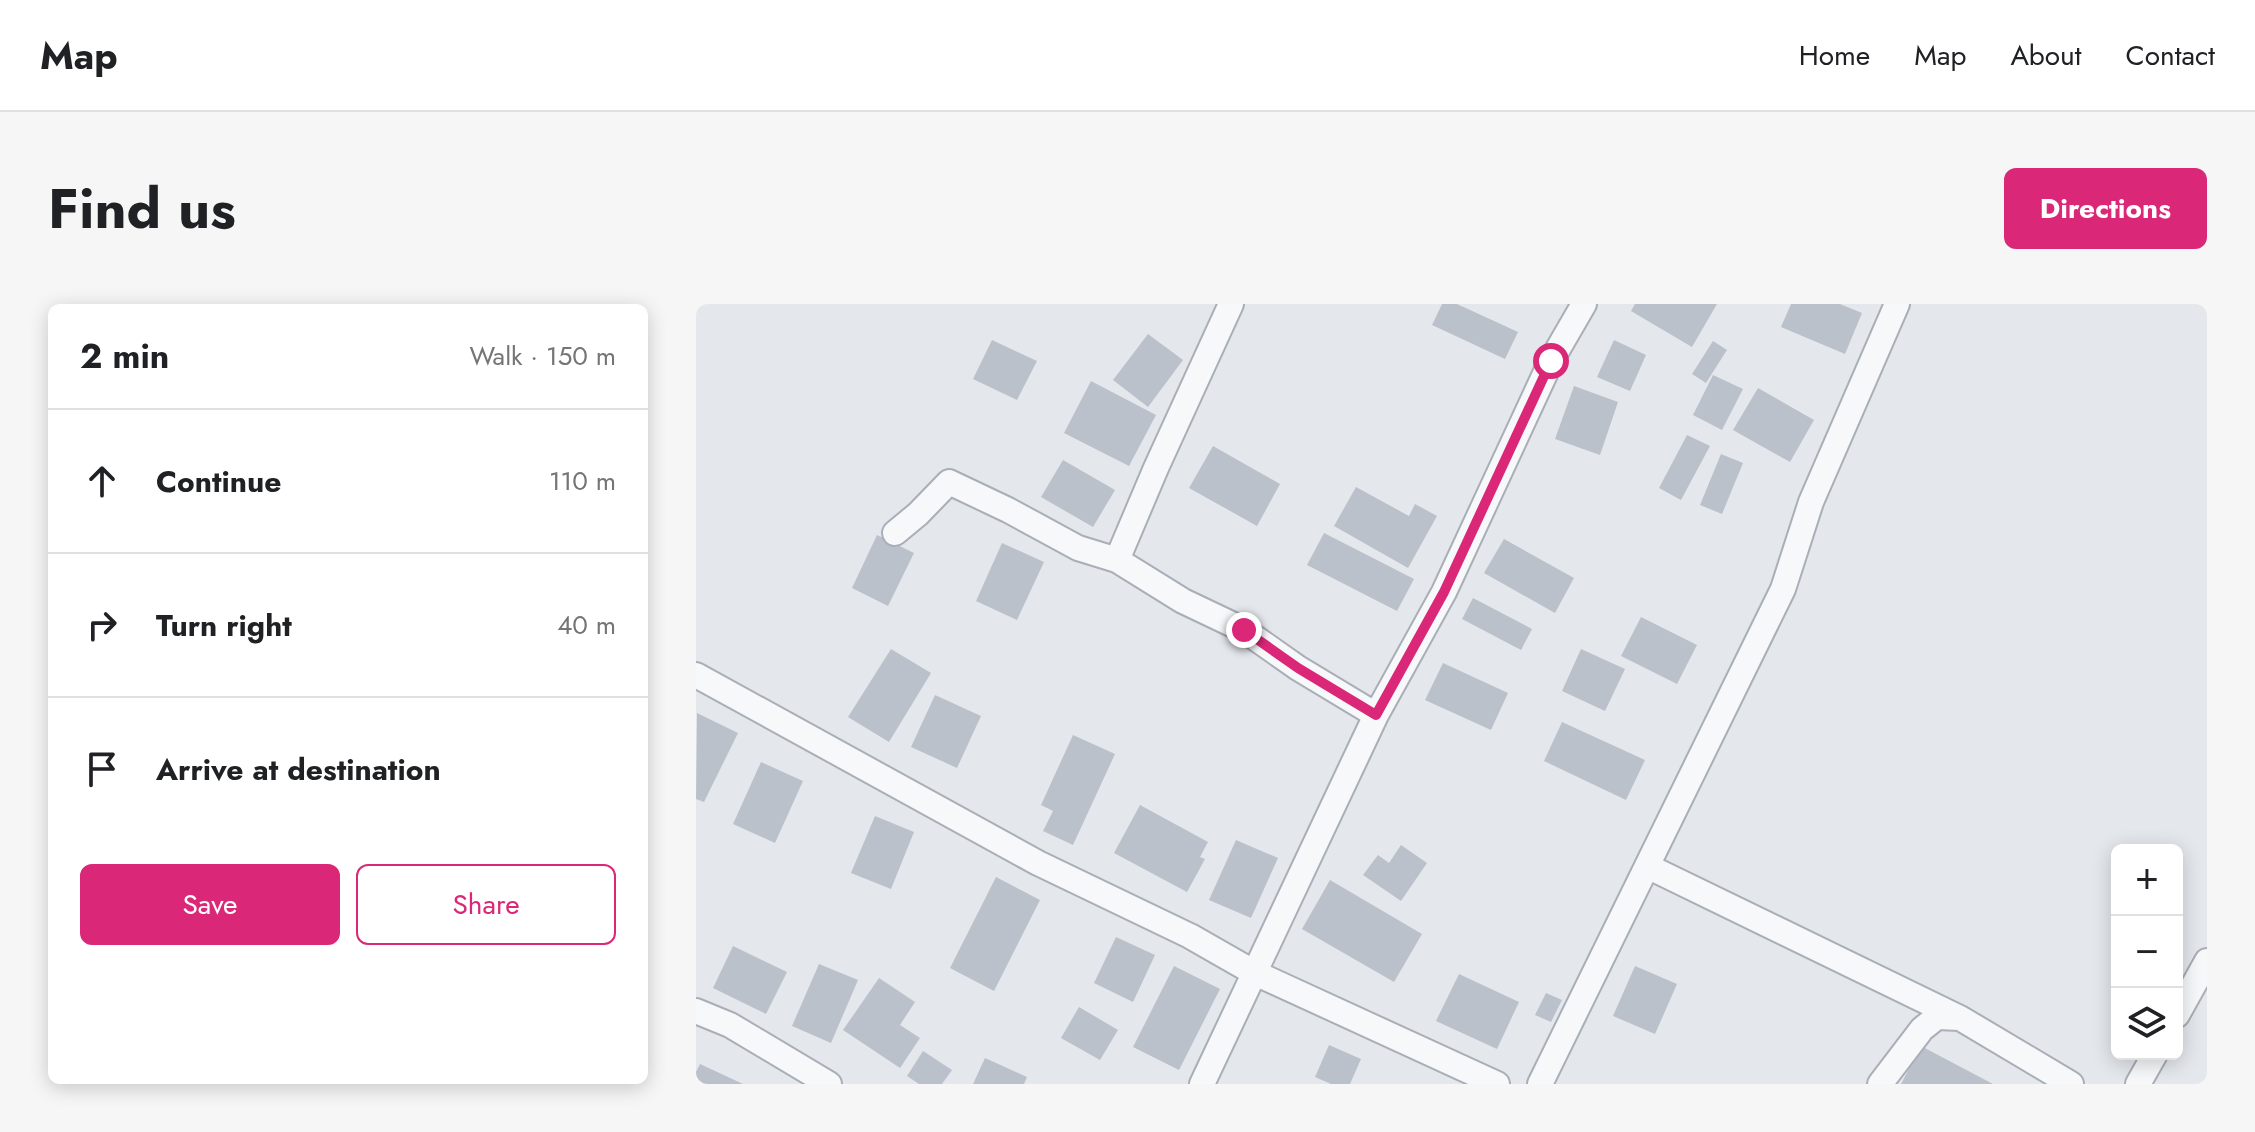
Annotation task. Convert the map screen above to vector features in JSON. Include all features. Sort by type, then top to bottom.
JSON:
[{"type":"street","points":[[1117,560],[1231,304]]},
{"type":"street","points":[[1202,1084],[1376,715],[1444,592],[1551,361],[1584,304]]},
{"type":"street","points":[[1540,1084],[1783,589],[1811,502],[1897,304]]},
{"type":"street","points":[[895,533],[949,482],[1078,548],[1117,560],[1183,601],[1244,630],[1298,668],[1376,715]]},
{"type":"street","points":[[696,675],[1038,863],[1190,936],[1253,972],[1497,1084]]},
{"type":"street","points":[[1649,867],[1960,1018],[2071,1084]]},
{"type":"street","points":[[2183,1004],[2207,961]]},
{"type":"street","points":[[696,1011],[730,1025],[829,1084]]},
{"type":"street","points":[[1880,1084],[1922,1029],[1937,1017],[1960,1018]]},
{"type":"street","points":[[2138,1084],[2152,1060]]},
{"type":"building","points":[[1442,304],[1457,304],[1518,332],[1505,359],[1432,325]]},
{"type":"building","points":[[1635,304],[1717,304],[1692,347],[1631,311]]},
{"type":"building","points":[[1791,304],[1840,304],[1862,313],[1845,354],[1781,327]]},
{"type":"building","points":[[1148,334],[1183,360],[1148,407],[1113,380]]},
{"type":"building","points":[[992,340],[1037,361],[1017,400],[973,379]]},
{"type":"building","points":[[1614,340],[1646,355],[1630,391],[1597,377]]},
{"type":"building","points":[[1713,341],[1727,350],[1706,383],[1692,374]]},
{"type":"building","points":[[1713,375],[1743,389],[1722,430],[1693,415]]},
{"type":"building","points":[[1091,381],[1156,415],[1129,466],[1064,433]]},
{"type":"building","points":[[1574,386],[1618,402],[1600,455],[1555,439]]},
{"type":"building","points":[[1758,388],[1814,420],[1790,462],[1733,430]]},
{"type":"building","points":[[1687,435],[1710,446],[1681,500],[1659,488]]},
{"type":"building","points":[[1213,446],[1280,484],[1257,526],[1189,488]]},
{"type":"building","points":[[1721,454],[1743,463],[1722,514],[1700,505]]},
{"type":"building","points":[[1063,460],[1115,490],[1093,527],[1041,497]]},
{"type":"building","points":[[1356,487],[1409,516],[1415,504],[1437,516],[1408,568],[1334,526]]},
{"type":"building","points":[[1324,533],[1414,579],[1397,611],[1307,565]]},
{"type":"building","points":[[877,535],[914,553],[888,606],[852,588]]},
{"type":"building","points":[[1504,539],[1574,578],[1555,613],[1484,573]]},
{"type":"building","points":[[1002,543],[1044,562],[1017,620],[976,601]]},
{"type":"building","points":[[1473,598],[1532,629],[1521,650],[1462,619]]},
{"type":"building","points":[[1641,617],[1697,645],[1677,684],[1621,656]]},
{"type":"building","points":[[891,649],[931,673],[889,742],[848,717]]},
{"type":"building","points":[[1581,649],[1625,669],[1605,711],[1562,691]]},
{"type":"building","points":[[1443,663],[1508,693],[1491,730],[1425,700]]},
{"type":"building","points":[[935,695],[981,716],[957,768],[911,747]]},
{"type":"building","points":[[697,713],[738,733],[704,802],[696,799]]},
{"type":"building","points":[[1562,722],[1645,760],[1626,800],[1544,761]]},
{"type":"building","points":[[1073,735],[1115,754],[1073,845],[1043,831],[1053,811],[1041,805]]},
{"type":"building","points":[[761,762],[803,781],[775,843],[733,824]]},
{"type":"building","points":[[1140,805],[1208,842],[1200,857],[1205,859],[1187,892],[1114,853]]},
{"type":"building","points":[[875,816],[914,832],[891,889],[851,873]]},
{"type":"building","points":[[1236,840],[1278,858],[1251,918],[1209,900]]},
{"type":"building","points":[[1401,845],[1427,863],[1401,901],[1363,875],[1378,855],[1389,863]]},
{"type":"building","points":[[996,877],[1040,900],[994,991],[950,968]]},
{"type":"building","points":[[1330,880],[1422,934],[1394,982],[1302,929]]},
{"type":"building","points":[[1116,937],[1155,955],[1133,1002],[1094,983]]},
{"type":"building","points":[[733,946],[787,972],[766,1014],[713,988]]},
{"type":"building","points":[[819,964],[858,980],[831,1043],[792,1026]]},
{"type":"building","points":[[1174,966],[1220,989],[1179,1070],[1133,1047]]},
{"type":"building","points":[[1635,966],[1677,984],[1655,1034],[1613,1016]]},
{"type":"building","points":[[1459,974],[1519,1002],[1497,1049],[1436,1021]]},
{"type":"building","points":[[879,978],[915,1002],[900,1025],[920,1038],[900,1068],[843,1030]]},
{"type":"building","points":[[1546,993],[1562,1000],[1551,1022],[1535,1015]]},
{"type":"building","points":[[1079,1007],[1118,1030],[1100,1060],[1061,1038]]},
{"type":"building","points":[[1329,1045],[1361,1059],[1350,1084],[1331,1084],[1315,1077]]},
{"type":"building","points":[[1921,1046],[1993,1084],[1901,1084]]},
{"type":"building","points":[[923,1051],[952,1070],[942,1084],[919,1084],[907,1076]]},
{"type":"building","points":[[985,1058],[1027,1077],[1024,1084],[973,1084]]},
{"type":"building","points":[[700,1064],[743,1084],[696,1084]]},
{"type":"route","points":[[1244,630],[1298,668],[1376,715],[1444,592],[1551,361]]}]
